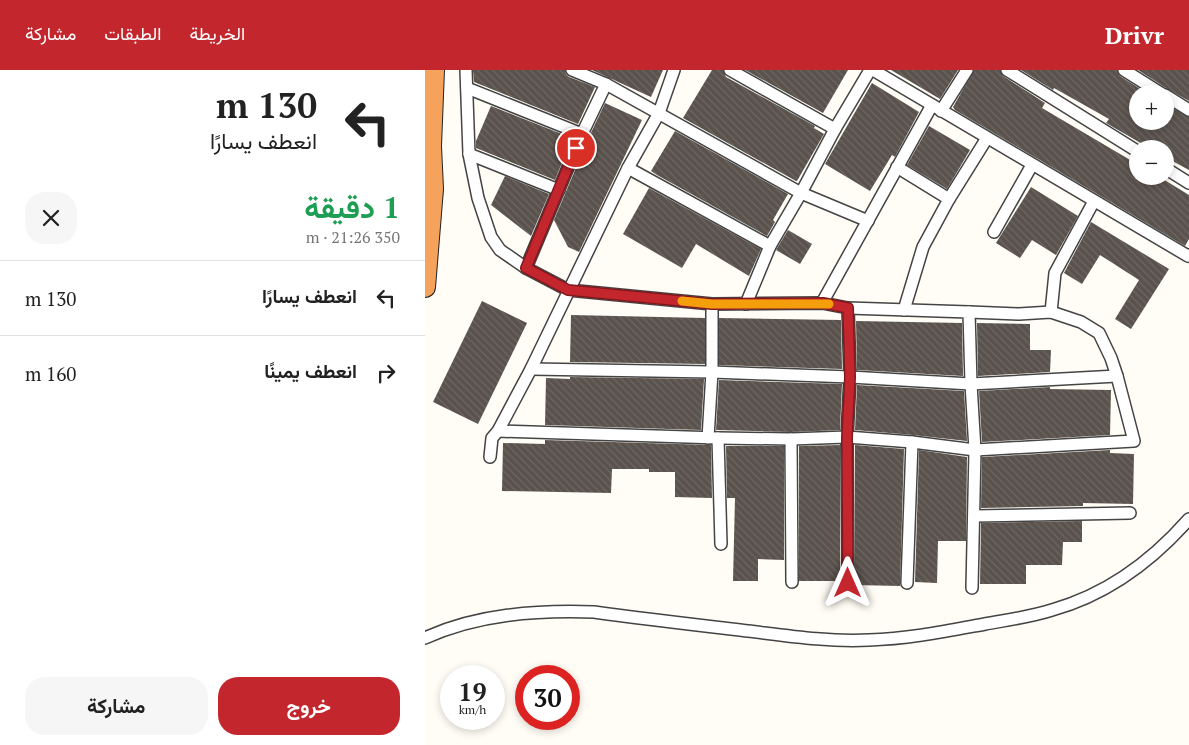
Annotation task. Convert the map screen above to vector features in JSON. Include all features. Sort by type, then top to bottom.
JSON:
[{"type":"highway","points":[[425,287],[433,198],[431,146],[434,70]]},
{"type":"highway","points":[[425,122],[431,146]]},
{"type":"street","points":[[466,70],[469,154],[478,198],[491,237],[500,250],[526,268],[568,290],[712,304],[823,303],[848,308],[1019,314],[1051,312],[1081,322],[1099,333],[1117,376],[1134,441],[975,450],[912,442],[847,437],[791,439],[713,438],[498,431]]},
{"type":"street","points":[[572,70],[602,78],[659,113],[801,193],[868,221]]},
{"type":"street","points":[[490,457],[492,438],[498,431],[531,369],[628,168],[659,113],[674,70]]},
{"type":"street","points":[[730,70],[835,129]]},
{"type":"street","points":[[746,304],[770,246],[835,129],[871,70],[1189,255]]},
{"type":"street","points":[[823,303],[897,167],[936,108],[967,70]]},
{"type":"street","points":[[1007,70],[1129,146]]},
{"type":"street","points":[[1124,70],[1149,85]]},
{"type":"street","points":[[526,268],[582,134],[602,78]]},
{"type":"street","points":[[467,88],[582,134]]},
{"type":"street","points":[[1174,100],[1189,110]]},
{"type":"street","points":[[904,310],[923,246],[949,199],[987,138]]},
{"type":"street","points":[[469,154],[559,190]]},
{"type":"street","points":[[994,232],[1032,164]]},
{"type":"street","points":[[897,167],[949,199]]},
{"type":"street","points":[[628,168],[770,246]]},
{"type":"street","points":[[1174,174],[1189,183]]},
{"type":"street","points":[[1051,312],[1055,273],[1094,201]]},
{"type":"street","points":[[712,304],[713,438],[721,544]]},
{"type":"street","points":[[848,308],[850,377],[847,437],[848,583]]},
{"type":"street","points":[[969,312],[975,450],[973,588]]},
{"type":"street","points":[[531,369],[712,372],[971,384],[1117,376]]},
{"type":"street","points":[[791,439],[792,582]]},
{"type":"street","points":[[907,583],[912,442]]},
{"type":"street","points":[[974,516],[1130,513]]},
{"type":"street","points":[[425,638],[444,630],[495,618],[527,613],[561,611],[594,612],[825,640],[871,640],[917,636],[1022,617],[1078,602],[1105,589],[1130,573],[1154,555],[1189,519]]},
{"type":"building","points":[[473,70],[565,70],[569,77],[595,87],[578,124],[474,82]]},
{"type":"building","points":[[592,70],[663,70],[651,97]]},
{"type":"building","points":[[712,70],[723,70],[726,77],[815,126],[814,128],[824,134],[797,181],[683,118]]},
{"type":"building","points":[[745,70],[848,70],[823,113]]},
{"type":"building","points":[[891,70],[958,70],[940,99]]},
{"type":"building","points":[[974,70],[1000,70],[1003,76],[1045,103],[1042,108],[1129,159],[1129,185],[1173,185],[1189,195],[1189,239],[1185,246],[955,110],[953,107]]},
{"type":"building","points":[[1021,70],[1117,70],[1120,76],[1134,85],[1129,85],[1129,130],[1174,130],[1174,109],[1189,117],[1189,170],[1174,162],[1174,140],[1135,140],[1106,123],[1109,119],[1054,88],[1053,90]]},
{"type":"building","points":[[1138,70],[1189,70],[1189,101],[1174,93],[1174,85],[1161,85]]},
{"type":"building","points":[[872,83],[919,112],[895,157],[892,155],[870,191],[825,164]]},
{"type":"building","points":[[605,103],[642,120],[579,252],[568,247],[554,220]]},
{"type":"building","points":[[491,106],[572,138],[555,180],[476,148],[476,141]]},
{"type":"building","points":[[929,126],[970,150],[947,189],[907,165]]},
{"type":"building","points":[[675,131],[788,194],[773,220],[775,222],[767,236],[651,171]]},
{"type":"building","points":[[505,176],[549,194],[531,236],[491,205]]},
{"type":"building","points":[[1031,187],[1078,216],[1056,255],[1032,240],[1020,258],[996,243]]},
{"type":"building","points":[[649,188],[761,249],[749,276],[696,244],[682,268],[623,234]]},
{"type":"building","points":[[1091,222],[1169,269],[1131,329],[1115,319],[1139,280],[1100,255],[1082,284],[1064,273]]},
{"type":"building","points":[[788,230],[812,244],[800,264],[776,250]]},
{"type":"building","points":[[482,301],[527,323],[478,424],[433,402]]},
{"type":"building","points":[[571,315],[705,318],[705,364],[570,362]]},
{"type":"building","points":[[719,318],[841,320],[842,369],[719,365]]},
{"type":"building","points":[[856,321],[962,323],[963,376],[857,370]]},
{"type":"building","points":[[977,323],[1030,324],[1030,350],[1051,350],[1050,372],[978,376]]},
{"type":"building","points":[[570,377],[704,379],[701,430],[545,425],[546,378],[570,379]]},
{"type":"building","points":[[719,380],[842,384],[840,430],[791,432],[716,430]]},
{"type":"building","points":[[857,385],[964,391],[967,441],[855,430]]},
{"type":"building","points":[[1050,387],[1050,389],[1111,390],[1110,435],[982,442],[979,391]]},
{"type":"building","points":[[545,440],[711,445],[712,498],[675,497],[675,472],[649,472],[649,469],[612,469],[611,493],[502,491],[503,443],[545,444]]},
{"type":"building","points":[[840,445],[840,581],[799,581],[799,446]]},
{"type":"building","points":[[855,445],[904,449],[900,586],[855,585]]},
{"type":"building","points":[[726,446],[784,446],[784,560],[758,559],[758,581],[733,581],[735,498],[727,498]]},
{"type":"building","points":[[919,450],[967,457],[966,541],[938,541],[937,583],[915,582]]},
{"type":"building","points":[[1110,450],[1110,453],[1134,454],[1133,504],[1083,503],[1083,506],[981,508],[982,457]]},
{"type":"building","points":[[1082,521],[1082,542],[1063,542],[1062,565],[1026,565],[1026,584],[980,584],[981,523]]},
{"type":"slow traffic","points":[[682,301],[712,304],[829,304]]},
{"type":"route","points":[[576,148],[526,268],[568,290],[712,304],[823,303],[848,308],[850,377],[847,437],[848,583]]}]
